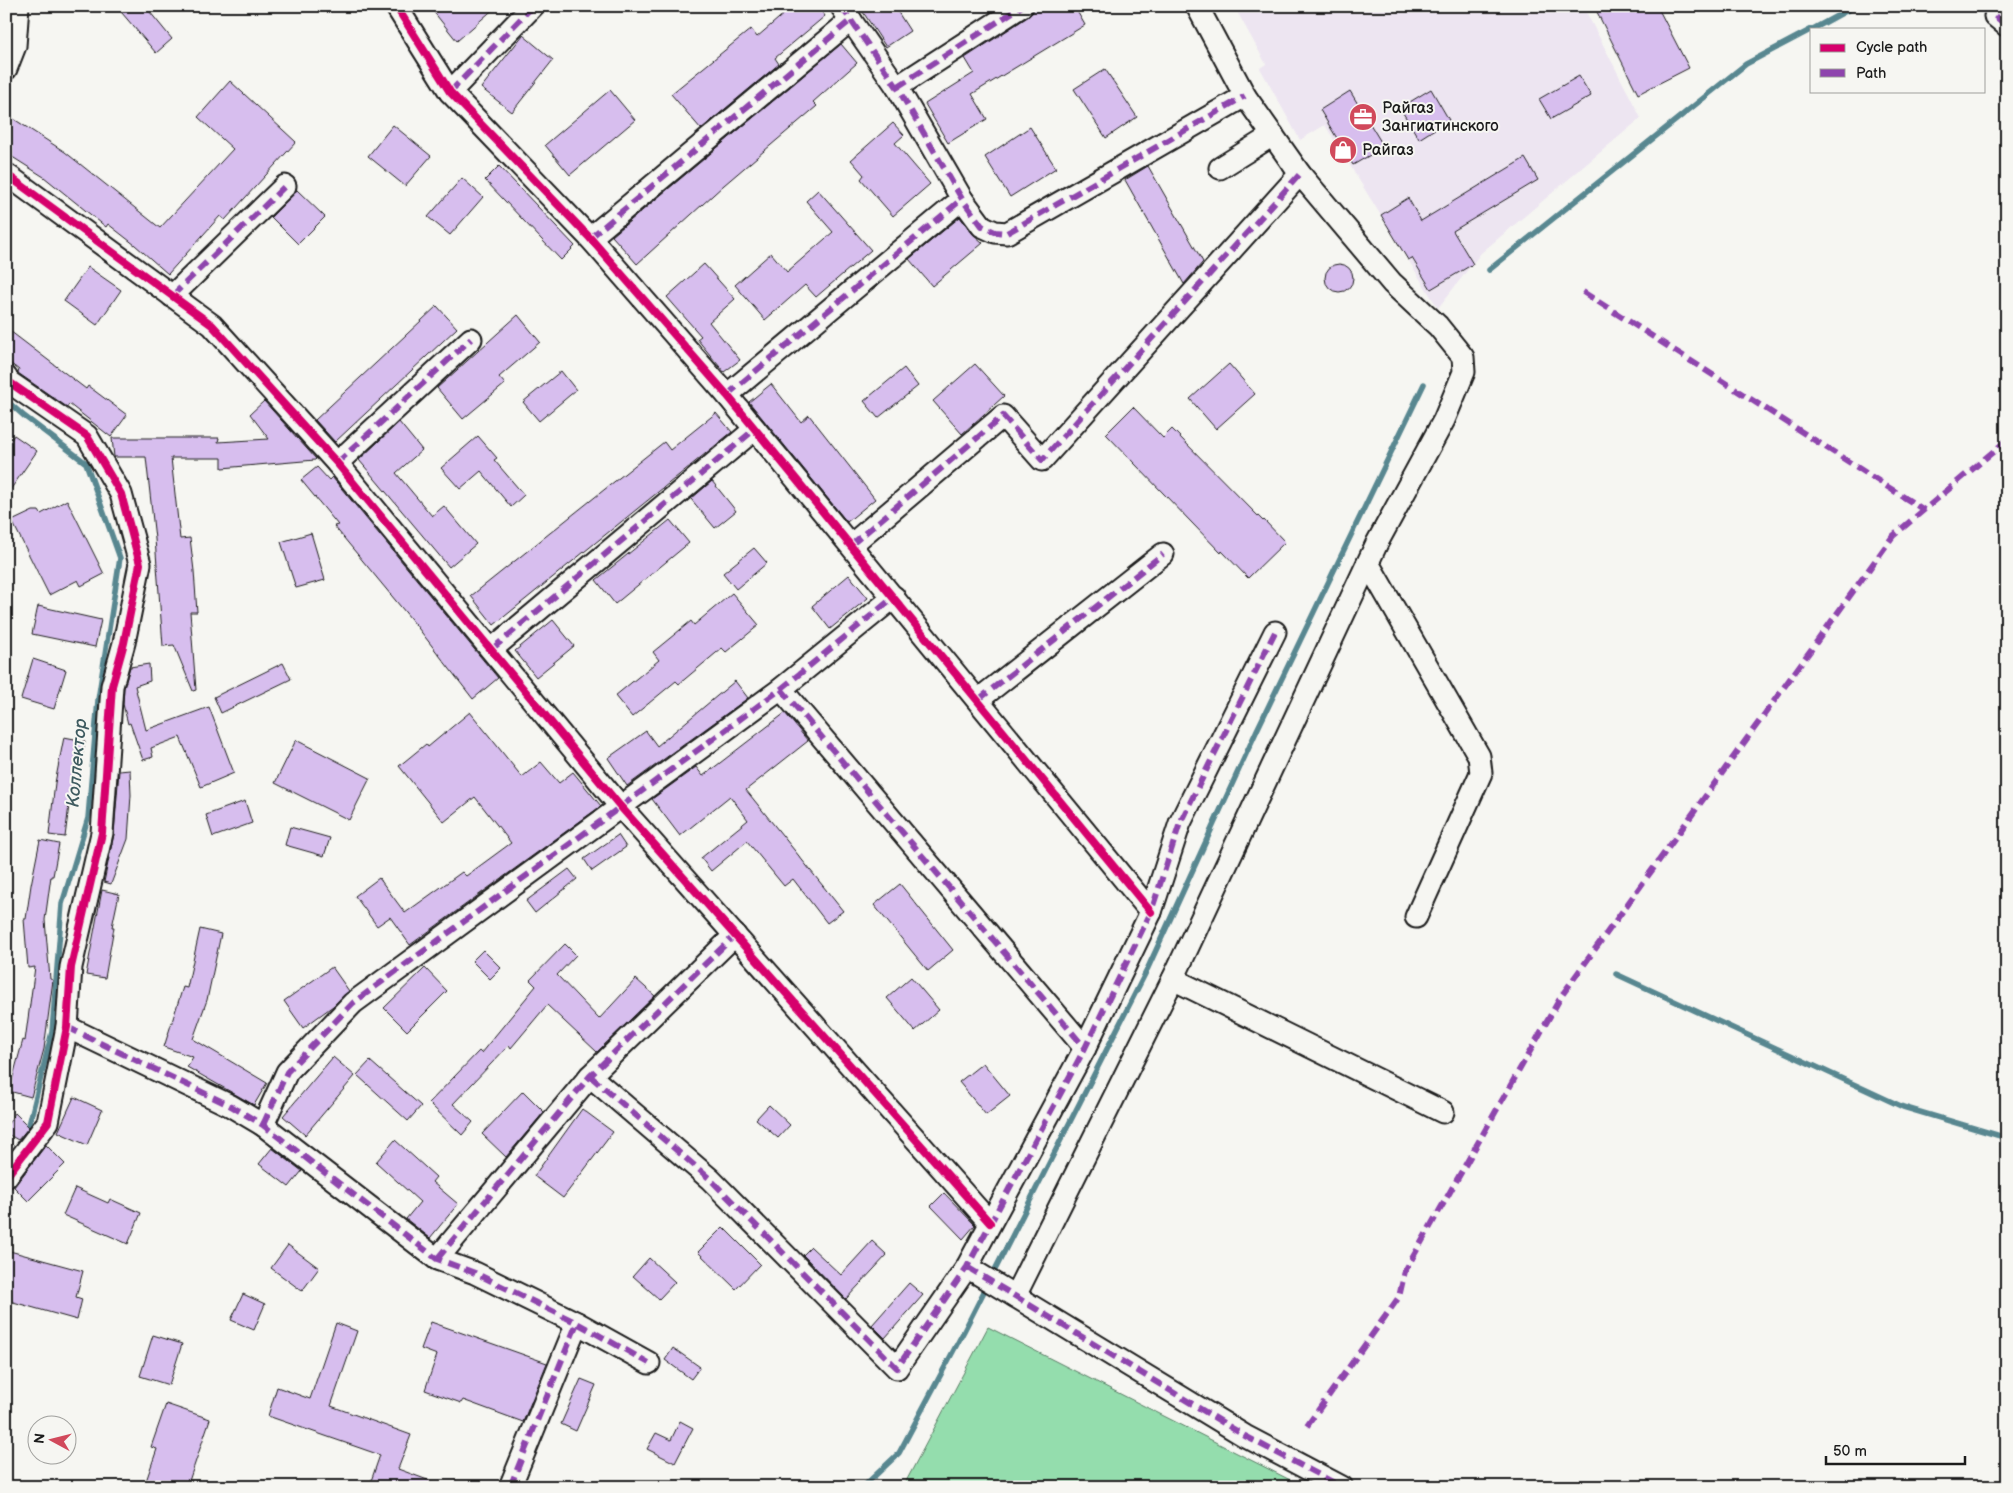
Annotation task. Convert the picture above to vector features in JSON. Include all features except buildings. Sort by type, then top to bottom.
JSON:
[{"type":"street","points":[[6,69],[15,46],[18,6]]},
{"type":"street","points":[[396,6],[450,92],[590,238],[727,394],[1151,912]]},
{"type":"street","points":[[450,92],[532,6]]},
{"type":"street","points":[[897,87],[1022,6]]},
{"type":"street","points":[[1015,1296],[1173,979],[1368,563],[1444,420],[1464,372],[1463,357],[1438,326],[1392,283],[1300,174],[1245,96],[1197,6]]},
{"type":"street","points":[[590,238],[846,13],[897,87],[962,199],[982,226],[995,232],[1007,233],[1245,96]]},
{"type":"street","points":[[1220,168],[1273,136]]},
{"type":"street","points":[[6,174],[212,325],[337,463],[620,806],[990,1222]]},
{"type":"street","points":[[851,545],[1003,416],[1042,460],[1300,174]]},
{"type":"street","points":[[172,296],[285,186]]},
{"type":"street","points":[[727,394],[962,199]]},
{"type":"street","points":[[337,463],[471,339]]},
{"type":"street","points":[[6,377],[9,382],[86,436],[121,494],[140,564],[124,643],[112,686],[102,833],[71,967],[67,1028],[48,1122],[6,1177]]},
{"type":"street","points":[[492,649],[755,429]]},
{"type":"street","points":[[978,700],[1163,554]]},
{"type":"street","points":[[1368,563],[1479,756],[1482,766],[1481,773],[1416,917]]},
{"type":"street","points":[[263,1125],[286,1072],[353,1003],[781,689],[894,597]]},
{"type":"street","points":[[590,1076],[710,1180],[897,1368],[982,1276],[990,1222],[1085,1048],[1151,912],[1180,823],[1275,632]]},
{"type":"street","points":[[781,689],[1085,1048]]},
{"type":"street","points":[[438,1259],[590,1076],[734,935]]},
{"type":"street","points":[[1173,979],[1443,1112]]},
{"type":"street","points":[[67,1028],[231,1106],[263,1125],[438,1259],[475,1273],[577,1324],[649,1363]]},
{"type":"street","points":[[982,1276],[1245,1436],[1342,1487]]},
{"type":"street","points":[[510,1487],[577,1324]]},
{"type":"shaded area","points":[[1234,6],[1583,6],[1641,118],[1481,253],[1438,308],[1325,125],[1300,140],[1260,68],[1266,64]]},
{"type":"green space","points":[[988,1327],[1304,1487],[903,1487]]},
{"type":"waterway","points":[[1815,28],[1855,6]]},
{"type":"waterway","points":[[1489,270],[1746,64],[1810,30]]},
{"type":"waterway","points":[[863,1487],[899,1453],[964,1331],[1146,972],[1257,730],[1424,384]]},
{"type":"waterway","name":"Коллектор","points":[[6,400],[86,463],[120,558],[98,700],[88,818],[62,904],[52,1032],[27,1133],[24,1137]]},
{"type":"waterway","points":[[1616,974],[1903,1107],[2007,1138]]},
{"type":"marked path","points":[[450,92],[533,6]]},
{"type":"marked path","points":[[841,6],[897,87],[962,199],[982,226],[995,232],[1007,233],[1245,96]]},
{"type":"marked path","points":[[897,87],[1022,6]]},
{"type":"marked path","points":[[1995,16],[2007,26]]},
{"type":"marked path","points":[[590,238],[851,20]]},
{"type":"marked path","points":[[851,545],[1003,416],[1042,460],[1300,174]]},
{"type":"marked path","points":[[172,296],[285,186]]},
{"type":"marked path","points":[[727,395],[962,199]]},
{"type":"marked path","points":[[1583,292],[1924,510]]},
{"type":"marked path","points":[[337,463],[471,339]]},
{"type":"marked path","points":[[492,649],[755,429]]},
{"type":"marked path","points":[[1307,1426],[1399,1297],[1405,1271],[1562,995],[1893,536],[2007,440]]},
{"type":"marked path","points":[[978,700],[1163,554]]},
{"type":"marked path","points":[[263,1125],[287,1072],[353,1003],[781,689],[894,597]]},
{"type":"marked path","points":[[590,1076],[710,1179],[897,1368],[967,1267],[1085,1048],[1151,912],[1180,823],[1275,632]]},
{"type":"marked path","points":[[781,689],[1085,1048]]},
{"type":"marked path","points":[[437,1259],[590,1076],[735,935]]},
{"type":"marked path","points":[[67,1027],[231,1106],[263,1125],[437,1259],[475,1273],[577,1323],[649,1363]]},
{"type":"marked path","points":[[967,1267],[1245,1436],[1342,1487]]},
{"type":"marked path","points":[[510,1487],[577,1323]]},
{"type":"cycle path","points":[[396,6],[450,92],[590,238],[727,395],[1151,912]]},
{"type":"cycle path","points":[[6,174],[212,325],[337,463],[620,806],[990,1223]]},
{"type":"cycle path","points":[[6,377],[9,382],[87,436],[121,494],[140,564],[124,643],[112,686],[102,833],[71,967],[67,1027],[48,1122],[6,1177]]},
{"type":"place","name":"Райгаз Зангиатинского","points":[[1363,117]]},
{"type":"place","name":"Райгаз","points":[[1343,150]]}]
